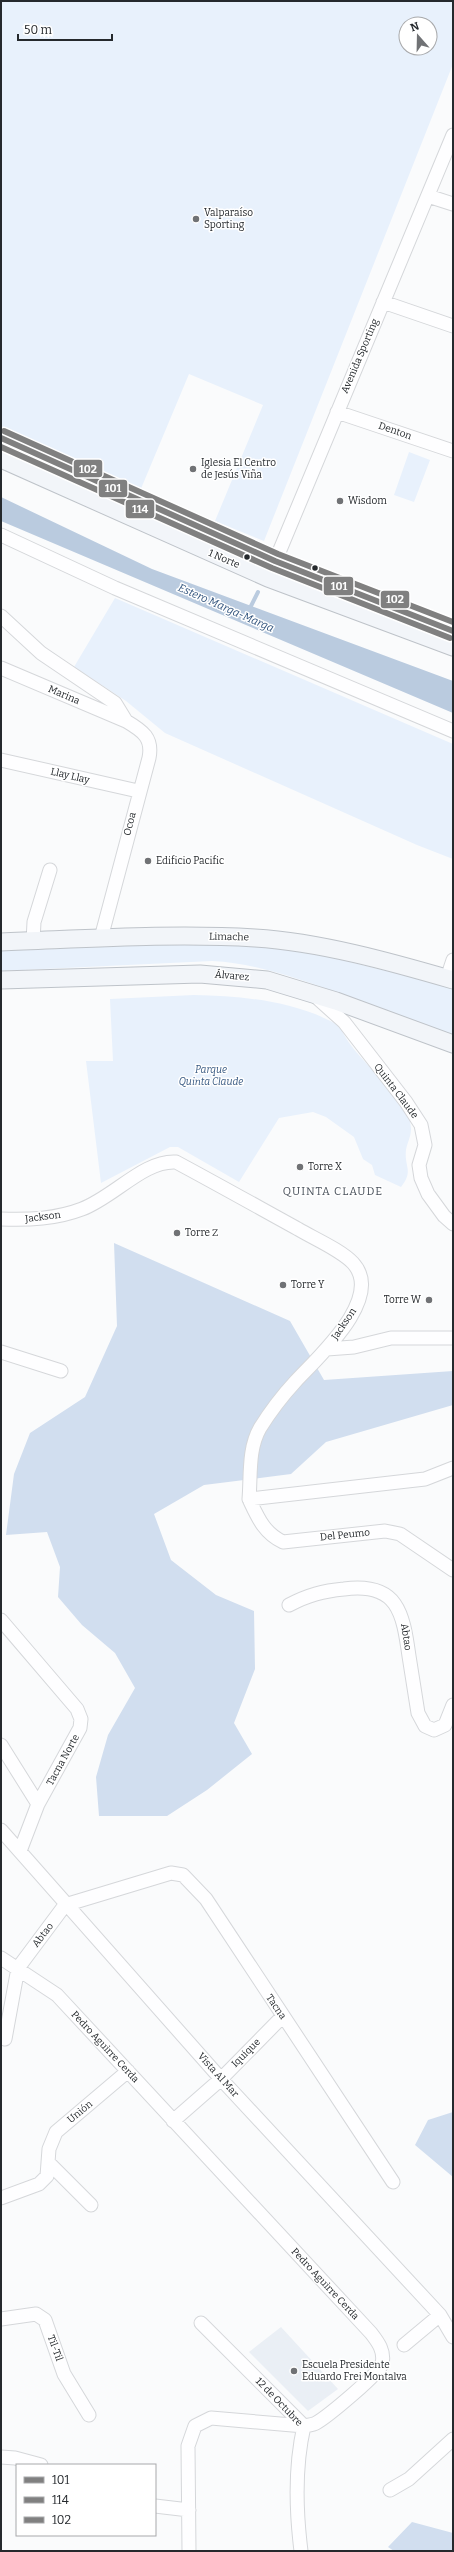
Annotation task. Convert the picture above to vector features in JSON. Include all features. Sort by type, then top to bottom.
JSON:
[{"type":"main road","name":"1 Norte","points":[[1,438],[275,561],[453,630]]},
{"type":"main road","name":"1 Norte","points":[[1,459],[166,534],[268,578],[453,647]]},
{"type":"main road","name":"Limache","points":[[5,941],[194,937],[270,940],[298,943],[450,979]]},
{"type":"main road","name":"Álvarez","points":[[1,980],[200,974],[236,976],[267,980],[312,994],[453,1044]]},
{"type":"street","name":"Avenida Sporting","points":[[268,578],[453,135]]},
{"type":"street","points":[[428,196],[453,204]]},
{"type":"street","points":[[384,302],[453,326]]},
{"type":"street","name":"Denton","points":[[337,412],[453,451]]},
{"type":"street","points":[[1,535],[115,588],[453,731]]},
{"type":"street","points":[[1,616],[41,653],[115,703],[126,721]]},
{"type":"street","name":"Marina","points":[[1,668],[126,721]]},
{"type":"street","name":"Ocoa","points":[[101,938],[138,791],[149,758],[151,743],[145,733],[126,721]]},
{"type":"street","name":"Llay Llay","points":[[1,760],[138,791]]},
{"type":"street","points":[[33,941],[34,922],[50,870]]},
{"type":"street","points":[[450,979],[453,960]]},
{"type":"street","name":"Quinta Claude","points":[[312,994],[344,1022],[406,1102],[421,1125],[425,1145],[419,1165],[421,1178],[428,1194],[444,1216],[453,1224]]},
{"type":"street","name":"Jackson","points":[[1,1219],[32,1220],[83,1209],[108,1196],[153,1165],[165,1161],[176,1162],[312,1237],[352,1262],[360,1273],[363,1283],[361,1296],[353,1312],[327,1349],[294,1384],[260,1429],[250,1464],[249,1499]]},
{"type":"street","points":[[327,1349],[354,1347],[391,1338],[453,1338]]},
{"type":"street","points":[[1,1352],[61,1371]]},
{"type":"street","points":[[249,1499],[425,1479],[453,1468]]},
{"type":"street","name":"Del Peumo","points":[[249,1499],[261,1524],[270,1536],[283,1542],[385,1531],[400,1534],[453,1570]]},
{"type":"street","name":"Abtao","points":[[289,1605],[316,1592],[356,1588],[384,1594],[395,1604],[404,1620],[418,1713],[425,1726],[434,1730],[445,1724],[453,1705]]},
{"type":"street","name":"Tacna Norte","points":[[1,1620],[77,1709],[81,1719],[80,1728],[38,1804],[20,1851]]},
{"type":"street","points":[[1,1744],[38,1804]]},
{"type":"street","name":"Vista Al Mar","points":[[1,1830],[65,1905],[221,2079],[440,2315],[453,2337]]},
{"type":"street","name":"Tacna","points":[[65,1905],[137,1882],[171,1873],[184,1875],[206,1899],[282,2017],[393,2182]]},
{"type":"street","name":"Abtao","points":[[5,2039],[18,1968],[65,1905]]},
{"type":"street","name":"Pedro Aguirre Cerda","points":[[1,1958],[57,1995],[379,2344],[383,2355],[382,2366],[324,2418],[314,2424],[304,2426],[211,2418],[195,2426],[188,2446],[189,2551]]},
{"type":"street","name":"Iquique","points":[[174,2121],[221,2079],[282,2017]]},
{"type":"street","name":"Unión","points":[[1,2198],[39,2184],[47,2176],[49,2149],[56,2132],[128,2071]]},
{"type":"street","points":[[49,2163],[91,2205]]},
{"type":"street","name":"Til-Til","points":[[1,2318],[36,2314],[45,2320],[64,2374],[89,2415]]},
{"type":"street","points":[[404,2345],[440,2315]]},
{"type":"street","name":"12 de Octubre","points":[[200,2323],[304,2426],[301,2440],[298,2517],[301,2551]]},
{"type":"street","points":[[390,2490],[409,2479],[453,2439]]},
{"type":"street","points":[[1,2457],[16,2458],[37,2464]]},
{"type":"street","points":[[156,2506],[189,2510]]},
{"type":"shaded area","points":[[114,1243],[290,1321],[324,1380],[453,1371],[453,1405],[326,1442],[291,1474],[204,1485],[154,1514],[171,1560],[216,1595],[254,1611],[255,1669],[234,1723],[252,1754],[207,1790],[167,1816],[99,1816],[96,1777],[108,1735],[135,1688],[115,1653],[82,1625],[58,1597],[60,1567],[47,1532],[6,1535],[14,1474],[30,1433],[85,1397],[117,1326]]},
{"type":"shaded area","points":[[453,2112],[453,2177],[415,2145],[428,2120]]},
{"type":"shaded area","name":"Escuela Presidente Eduardo Frei Montalva","points":[[281,2327],[338,2389],[308,2411],[249,2352]]},
{"type":"shaded area","points":[[412,2522],[453,2533],[453,2551],[394,2551],[388,2547]]},
{"type":"green space","name":"Valparaíso Sporting","points":[[1,1],[453,1],[453,64],[264,541],[215,521],[263,405],[189,374],[140,491],[1,430]]},
{"type":"green space","points":[[409,452],[430,460],[414,502],[394,495]]},
{"type":"green space","points":[[115,598],[453,744],[453,859],[417,845],[165,733],[126,701],[74,667]]},
{"type":"green space","points":[[235,942],[292,948],[453,987],[453,1035],[279,973],[226,962],[212,961],[1,971],[1,950]]},
{"type":"green space","name":"Parque Quinta Claude","points":[[194,995],[251,999],[288,1005],[340,1026],[356,1052],[392,1091],[402,1104],[409,1117],[411,1129],[406,1150],[408,1173],[405,1182],[401,1187],[375,1175],[372,1165],[363,1159],[354,1137],[326,1117],[313,1112],[279,1118],[239,1182],[178,1147],[170,1147],[101,1183],[86,1061],[113,1061],[110,999]]},
{"type":"water","name":"Estero Marga-Marga","points":[[1,497],[152,569],[453,681],[453,713],[1,521]]},
{"type":"waterway","name":"Estero Marga-Marga","points":[[249,610],[258,592]]},
{"type":"transit line","name":"102","points":[[4,431],[278,554],[453,622]]},
{"type":"transit line","name":"101","points":[[1,438],[275,561],[453,631]]},
{"type":"transit line","name":"114","points":[[1,447],[272,568],[450,638]]},
{"type":"place","name":"Valparaíso Sporting","points":[[196,219]]},
{"type":"place","name":"Iglesia El Centro de Jesús Viña","points":[[193,469]]},
{"type":"place","name":"Wisdom","points":[[340,501]]},
{"type":"place","name":"Edificio Pacific","points":[[148,861]]},
{"type":"place","name":"Torre X","points":[[300,1167]]},
{"type":"place","name":"Torre Z","points":[[177,1233]]},
{"type":"place","name":"Torre Y","points":[[283,1285]]},
{"type":"place","name":"Torre W","points":[[429,1300]]},
{"type":"place","name":"Escuela Presidente Eduardo Frei Montalva","points":[[294,2371]]},
{"type":"district","name":"QUINTA CLAUDE","points":[[333,1191]]}]
